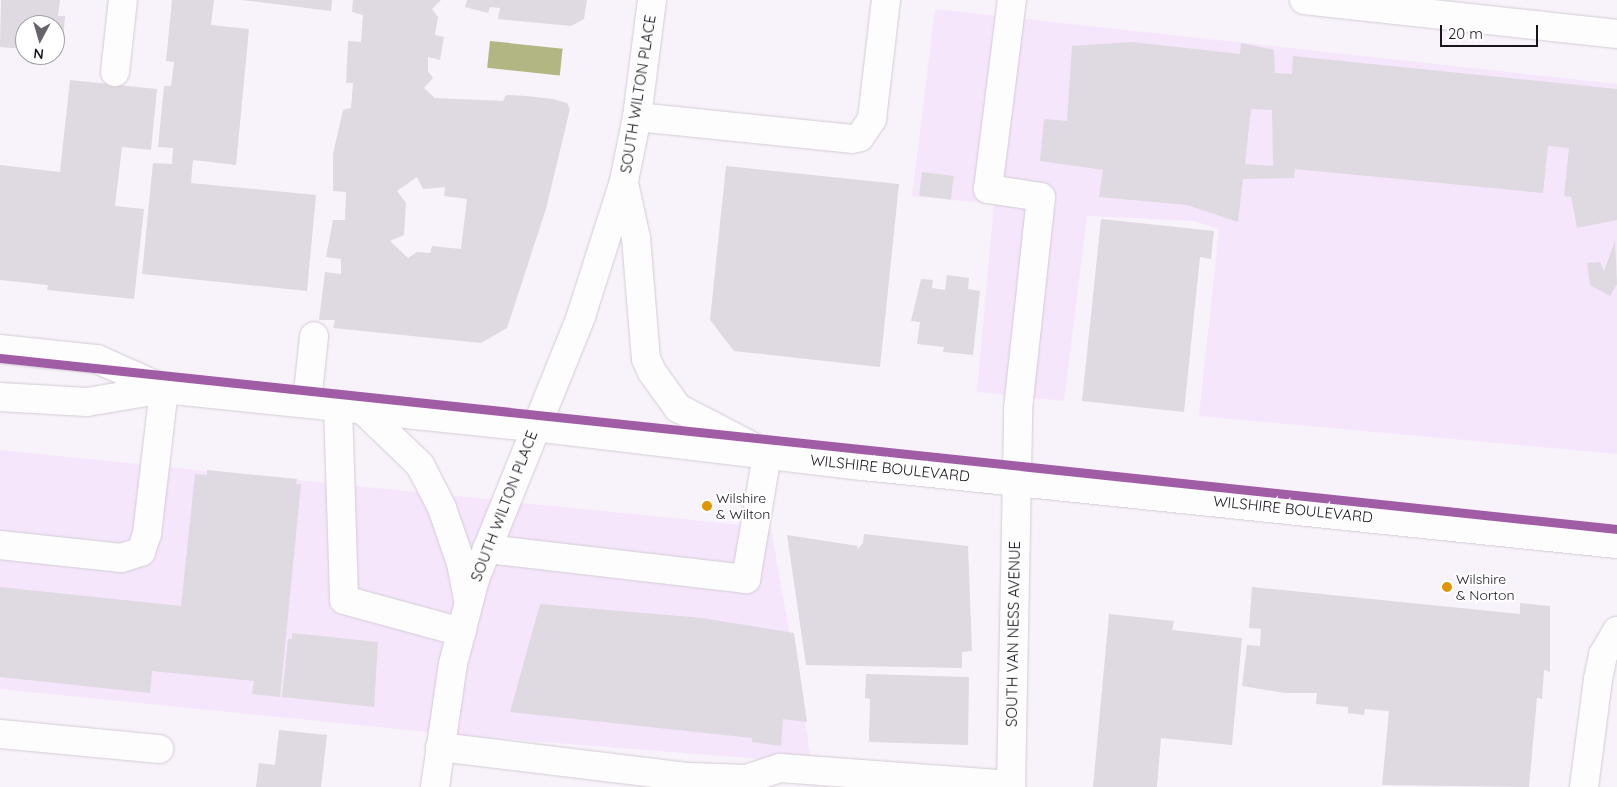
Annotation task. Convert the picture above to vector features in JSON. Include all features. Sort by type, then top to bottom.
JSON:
[{"type":"main road","points":[[115,72],[123,0]]},
{"type":"main road","name":"SOUTH WILTON PLACE","points":[[434,787],[440,747],[469,604],[487,549],[534,427],[581,316],[624,181],[637,117],[652,0]]},
{"type":"main road","points":[[637,117],[852,139],[860,138],[872,119],[886,0]]},
{"type":"main road","name":"SOUTH VAN NESS AVENUE","points":[[1011,786],[1015,481],[1019,401],[1041,197],[988,189],[1012,0]]},
{"type":"main road","points":[[1304,0],[1617,34]]},
{"type":"main road","points":[[487,549],[746,580],[767,455],[678,408],[652,372],[646,359],[636,238],[624,181]]},
{"type":"main road","points":[[307,403],[314,336]]},
{"type":"main road","name":"WILSHIRE BOULEVARD","points":[[0,348],[97,359],[164,388]]},
{"type":"main road","points":[[0,545],[121,558],[141,552],[147,534],[164,388]]},
{"type":"main road","name":"WILSHIRE BOULEVARD","points":[[0,397],[87,402],[164,388],[534,427],[767,455],[1617,544]]},
{"type":"main road","points":[[350,408],[420,465],[442,508],[461,562],[469,604]]},
{"type":"main road","points":[[350,408],[344,600],[462,632]]},
{"type":"main road","points":[[1584,787],[1598,679],[1603,655],[1617,631]]},
{"type":"main road","points":[[0,734],[159,749]]},
{"type":"main road","points":[[440,747],[746,783],[780,768],[1011,786]]},
{"type":"shaded area","points":[[935,9],[1617,84],[1617,454],[1199,416],[1219,229],[1194,221],[1087,216],[1064,401],[977,392],[994,204],[912,196]]},
{"type":"shaded area","points":[[490,41],[563,49],[560,75],[487,68]]},
{"type":"shaded area","points":[[0,450],[771,528],[812,763],[467,736],[0,689]]},
{"type":"building","points":[[1,0],[60,0],[58,15],[15,15],[15,48],[0,47]]},
{"type":"building","points":[[172,0],[214,0],[211,25],[249,29],[236,165],[193,160],[191,183],[316,195],[307,291],[142,274],[153,163],[172,164],[173,148],[158,147],[164,86],[171,86],[174,62],[166,61]]},
{"type":"building","points":[[241,0],[332,0],[331,11]]},
{"type":"building","points":[[353,0],[441,0],[432,9],[438,17],[435,35],[444,37],[440,60],[428,57],[428,71],[433,78],[424,88],[435,98],[503,101],[506,95],[527,96],[553,99],[567,103],[570,109],[546,209],[507,328],[481,343],[333,328],[335,320],[319,320],[325,272],[341,274],[341,259],[326,257],[333,220],[345,220],[346,192],[333,191],[333,154],[343,110],[351,108],[353,83],[346,83],[348,41],[361,42],[363,15],[352,12]],"holes":[[[417,177],[423,189],[445,187],[444,196],[467,199],[461,249],[432,246],[430,253],[417,252],[408,258],[390,241],[404,235],[406,203],[397,191]]]},
{"type":"building","points":[[467,0],[587,0],[584,19],[571,26],[498,19],[500,8],[490,7],[488,13],[465,7]]},
{"type":"building","points":[[1132,42],[1240,54],[1241,43],[1274,50],[1275,73],[1292,74],[1293,56],[1617,89],[1617,220],[1577,228],[1571,197],[1564,196],[1569,148],[1548,146],[1543,193],[1295,169],[1294,178],[1243,179],[1238,222],[1187,205],[1099,197],[1103,170],[1040,161],[1044,119],[1067,121],[1072,46]],"holes":[[[1251,109],[1272,110],[1273,166],[1245,164]]]},
{"type":"building","points":[[70,80],[157,89],[151,150],[122,147],[115,206],[144,209],[134,299],[47,290],[48,285],[0,280],[0,165],[60,172]]},
{"type":"building","points":[[726,166],[899,184],[880,367],[734,351],[710,320]]},
{"type":"building","points":[[922,172],[954,176],[951,200],[919,196]]},
{"type":"building","points":[[1101,219],[1214,231],[1211,259],[1200,257],[1184,412],[1082,401]]},
{"type":"building","points":[[1615,241],[1617,284],[1610,296],[1590,285],[1587,263],[1600,262],[1604,271]]},
{"type":"building","points":[[947,275],[969,278],[968,289],[980,291],[973,355],[943,352],[944,347],[917,344],[920,322],[911,321],[921,279],[933,280],[932,288],[945,290]]},
{"type":"building","points":[[207,470],[297,479],[296,484],[301,484],[280,697],[252,694],[254,681],[152,671],[150,693],[0,677],[0,587],[181,606],[195,474],[207,475]]},
{"type":"building","points":[[864,534],[968,546],[972,651],[962,652],[962,668],[806,665],[787,535],[858,546],[857,550],[863,543]]},
{"type":"building","points":[[1252,587],[1520,614],[1520,603],[1550,606],[1550,672],[1544,670],[1542,699],[1537,698],[1529,787],[1382,785],[1389,711],[1365,709],[1364,715],[1348,713],[1348,707],[1316,704],[1317,693],[1285,693],[1242,686],[1247,645],[1260,646],[1261,629],[1249,628]]},
{"type":"building","points":[[540,604],[702,618],[794,633],[807,722],[783,719],[781,746],[752,742],[752,738],[510,712]]},
{"type":"building","points":[[1109,614],[1174,621],[1172,630],[1242,638],[1232,745],[1161,738],[1157,787],[1093,787]]},
{"type":"building","points":[[292,633],[378,642],[374,707],[282,697],[288,639],[292,639]]},
{"type":"building","points":[[866,674],[969,677],[968,745],[869,742],[870,699],[865,698]]},
{"type":"building","points":[[279,730],[327,735],[321,787],[256,787],[259,763],[275,765]]},
{"type":"transit line","points":[[0,358],[1617,529]]},
{"type":"place","name":"Wilshire & Wilton","points":[[707,506]]},
{"type":"place","name":"Wilshire & Norton","points":[[1447,587]]}]
